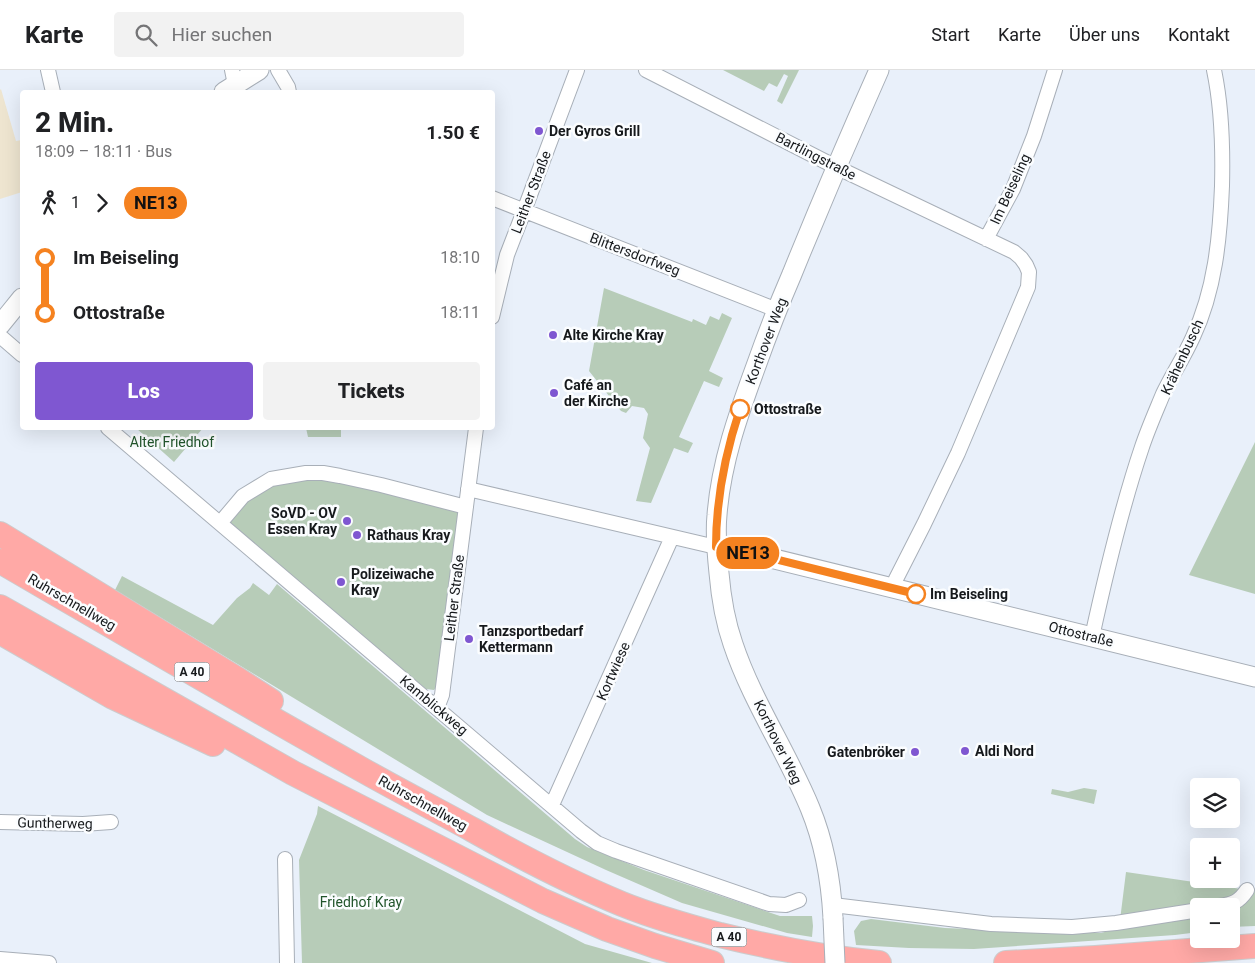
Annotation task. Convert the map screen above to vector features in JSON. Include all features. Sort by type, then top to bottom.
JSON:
[{"type":"highway","points":[[0,534],[237,679],[314,730],[384,782]]},
{"type":"highway","name":"Ruhrschnellweg","points":[[0,561],[384,782],[512,852],[585,888],[624,905],[664,919],[758,944],[807,954],[879,963]]},
{"type":"highway","name":"A 40","points":[[0,607],[293,772],[543,901],[607,929],[712,963]]},
{"type":"highway","points":[[0,632],[113,697],[227,751],[293,772]]},
{"type":"highway","points":[[1006,963],[1255,946]]},
{"type":"main road","points":[[231,83],[259,70]]},
{"type":"main road","name":"Korthover Weg","points":[[835,963],[833,912],[826,861],[819,835],[796,776],[745,674],[733,644],[722,598],[716,547],[716,522],[720,491],[734,426],[777,310],[836,166],[879,70]]},
{"type":"main road","points":[[0,324],[20,300]]},
{"type":"main road","name":"Ottostraße","points":[[716,547],[742,551],[1255,677]]},
{"type":"street","points":[[48,70],[53,90]]},
{"type":"street","points":[[278,70],[288,90]]},
{"type":"street","name":"Leither Straße","points":[[495,304],[506,255],[577,70]]},
{"type":"street","name":"Bartlingstraße","points":[[646,70],[986,239]]},
{"type":"street","name":"Im Beiseling","points":[[893,588],[958,453],[1028,287],[1029,272],[1021,258],[1014,252],[986,239],[1012,189],[1031,144],[1055,70]]},
{"type":"street","name":"Krähenbusch","points":[[1092,637],[1126,501],[1143,446],[1164,394],[1194,337],[1210,293],[1216,261],[1221,214],[1223,149],[1218,89],[1214,70]]},
{"type":"street","name":"Blittersdorfweg","points":[[495,199],[777,310]]},
{"type":"street","points":[[0,336],[20,353]]},
{"type":"street","name":"Kamblickweg","points":[[110,430],[221,522],[581,831],[598,843],[769,904],[786,905],[799,900]]},
{"type":"street","name":"Leither Straße","points":[[437,708],[442,695],[476,430]]},
{"type":"street","points":[[221,522],[243,496],[271,479],[306,473],[324,473],[340,476],[466,507]]},
{"type":"street","name":"Ottostraße","points":[[468,489],[716,547]]},
{"type":"street","name":"Kortwiese","points":[[552,805],[672,537]]},
{"type":"street","name":"Guntherweg","points":[[0,822],[84,824],[110,822]]},
{"type":"street","points":[[285,859],[287,963]]},
{"type":"street","points":[[1240,899],[1248,890]]},
{"type":"street","points":[[833,912],[991,924],[1072,927],[1190,911]]},
{"type":"street","points":[[0,959],[49,963]]},
{"type":"shaded area","points":[[0,90],[16,141],[20,140],[20,193],[0,199]]},
{"type":"green space","points":[[723,70],[799,70],[782,104],[777,101],[788,76],[784,74],[777,87],[769,83],[764,91]]},
{"type":"green space","points":[[604,288],[692,322],[693,319],[706,325],[710,316],[719,320],[722,313],[732,318],[709,371],[723,378],[719,387],[704,381],[679,437],[693,443],[688,453],[674,448],[651,503],[636,501],[650,448],[643,438],[648,414],[644,408],[632,406],[626,413],[621,411],[589,371]]},
{"type":"green space","name":"Alter Friedhof","points":[[138,430],[201,430],[174,462]]},
{"type":"green space","points":[[306,430],[341,430],[341,437],[308,437]]},
{"type":"green space","points":[[1255,442],[1255,594],[1189,575]]},
{"type":"green space","points":[[323,476],[463,511],[439,683],[434,690],[426,689],[227,523],[245,500],[272,483]]},
{"type":"green space","points":[[122,576],[213,625],[253,583],[269,595],[277,584],[575,839],[587,847],[644,870],[780,916],[812,916],[812,937],[787,933],[682,903],[487,815],[115,590]]},
{"type":"green space","points":[[1084,788],[1097,790],[1094,804],[1051,794],[1052,789],[1068,792]]},
{"type":"green space","name":"Friedhof Kray","points":[[318,806],[585,944],[652,963],[302,963],[299,860],[317,814]]},
{"type":"green space","points":[[1126,872],[1190,881],[1190,888],[1235,888],[1255,891],[1255,926],[1240,927],[1240,898],[1190,898],[1190,933],[1175,935],[974,949],[856,945],[854,931],[861,921],[871,919],[945,928],[1062,933],[1101,933],[1119,928]]},
{"type":"bus line","name":"NE13","points":[[740,409],[723,471],[716,522],[716,547],[742,551],[916,594]]},
{"type":"place","name":"Der Gyros Grill","points":[[539,131]]},
{"type":"place","name":"Alte Kirche Kray","points":[[553,335]]},
{"type":"place","name":"Café an der Kirche","points":[[554,393]]},
{"type":"place","name":"Ottostraße","points":[[740,409]]},
{"type":"place","name":"SoVD - OV Essen Kray","points":[[347,521]]},
{"type":"place","name":"Rathaus Kray","points":[[357,535]]},
{"type":"place","name":"Polizeiwache Kray","points":[[341,582]]},
{"type":"place","name":"Im Beiseling","points":[[916,594]]},
{"type":"place","name":"Tanzsportbedarf Kettermann","points":[[469,639]]},
{"type":"place","name":"Aldi Nord","points":[[965,751]]},
{"type":"place","name":"Gatenbröker","points":[[915,752]]}]
